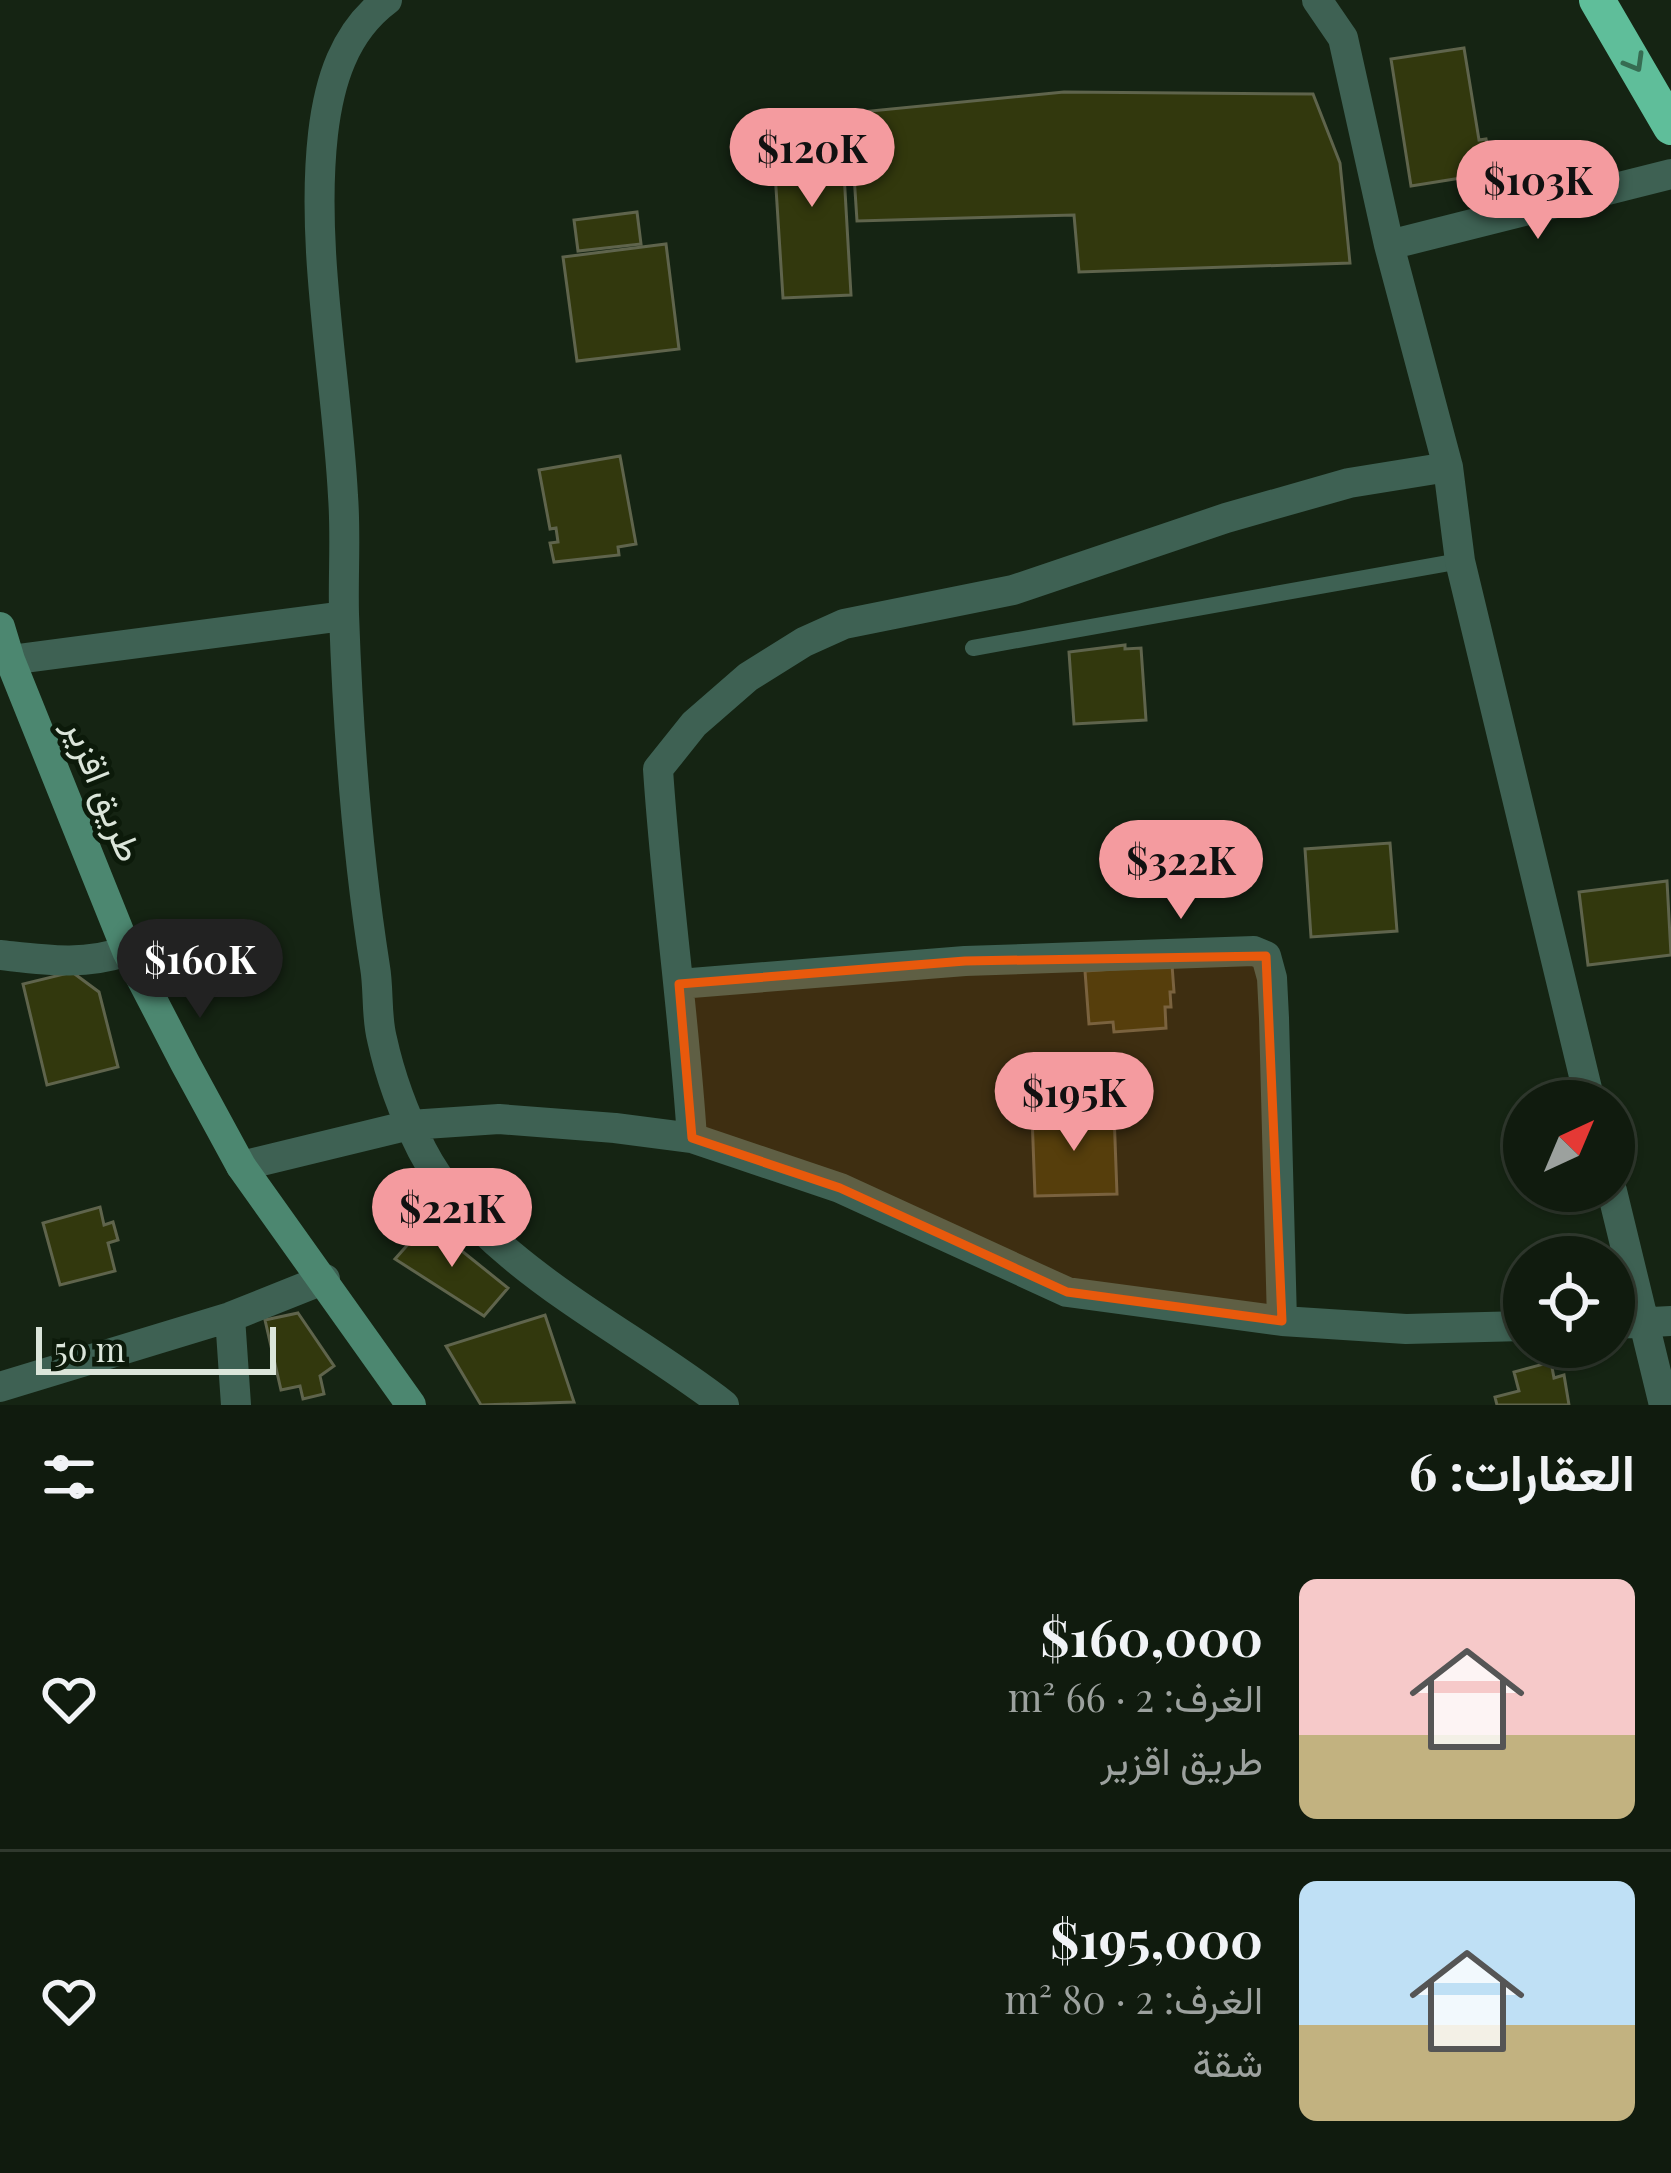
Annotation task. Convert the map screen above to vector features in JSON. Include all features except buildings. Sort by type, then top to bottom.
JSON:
[{"type":"highway","points":[[1598,0],[1671,127]]},
{"type":"street","points":[[387,0],[370,12],[337,61],[319,188],[344,499],[344,616],[366,919],[381,1037],[410,1125],[468,1215],[539,1276],[724,1405]]},
{"type":"street","points":[[1317,0],[1343,38],[1389,245],[1448,467],[1460,561],[1585,1080]]},
{"type":"street","points":[[1389,245],[1671,174]]},
{"type":"street","points":[[692,1138],[658,769],[694,724],[748,677],[844,624],[1013,590],[1205,524],[1349,483],[1448,467]]},
{"type":"street","points":[[10,660],[344,616]]},
{"type":"street","name":"طريق اقزير","points":[[0,627],[127,951],[241,1166],[411,1405]]},
{"type":"street","points":[[0,955],[62,963],[97,961],[127,951]]},
{"type":"street","points":[[680,984],[965,961],[1254,951],[1266,956],[1274,1018],[1282,1321]]},
{"type":"street","points":[[241,1166],[410,1125],[499,1119],[692,1138],[839,1188],[1067,1292],[1282,1321],[1406,1329],[1503,1327]]},
{"type":"street","points":[[1617,1212],[1664,1405]]},
{"type":"street","points":[[0,1387],[230,1317],[325,1279]]},
{"type":"street","points":[[230,1317],[236,1405]]},
{"type":"lane","points":[[973,648],[1460,561]]},
{"type":"highlighted area","points":[[1266,956],[1282,1321],[1067,1292],[840,1188],[692,1138],[679,984],[965,961]]}]
